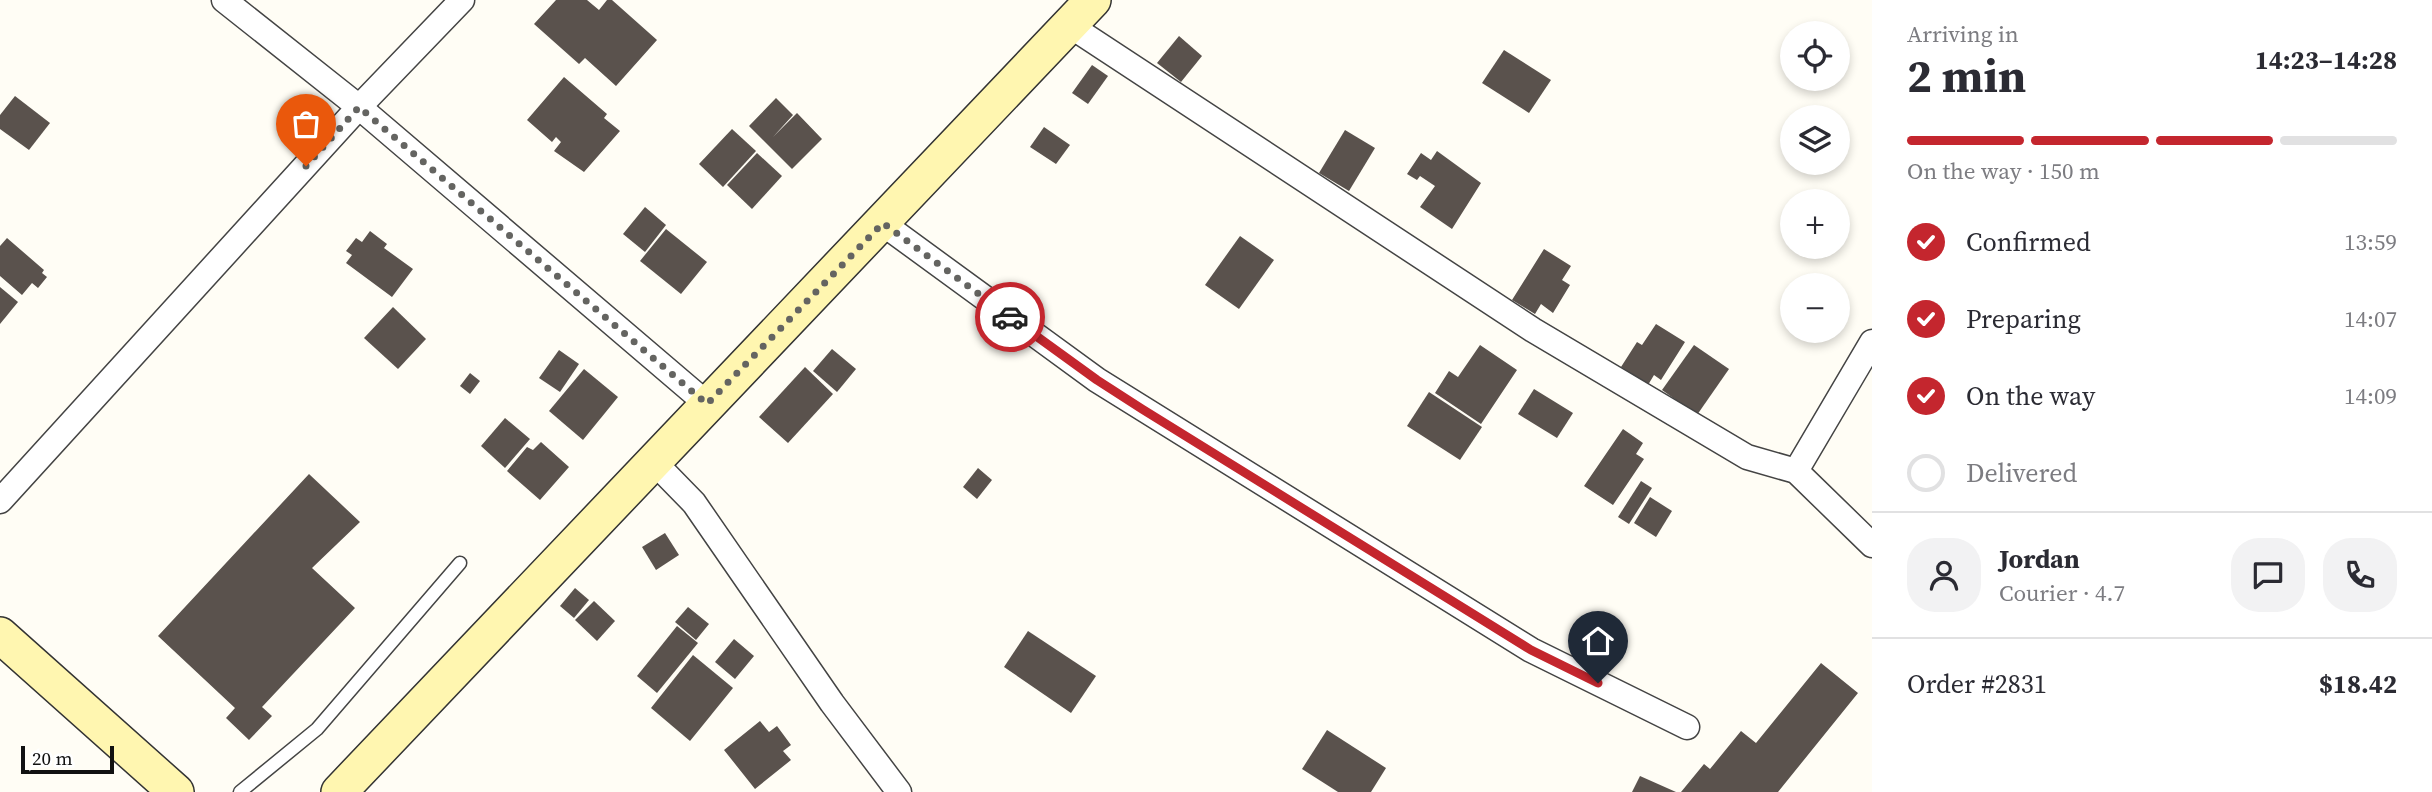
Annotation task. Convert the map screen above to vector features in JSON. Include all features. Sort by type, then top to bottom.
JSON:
[{"type":"street","points":[[224,0],[359,107],[707,404]]},
{"type":"street","points":[[0,501],[359,107],[462,0]]},
{"type":"street","points":[[339,792],[1093,0]]},
{"type":"street","points":[[1069,25],[1533,330],[1747,457],[1796,471],[1872,545]]},
{"type":"street","points":[[883,223],[1097,380],[1531,650],[1686,727]]},
{"type":"street","points":[[1796,471],[1872,342]]},
{"type":"street","points":[[654,462],[694,503],[832,703],[900,792]]},
{"type":"street","points":[[0,635],[176,792]]},
{"type":"lane","points":[[240,792],[317,729],[460,563]]},
{"type":"building","points":[[556,0],[587,0],[599,10],[607,0],[612,0],[657,40],[616,86],[585,58],[579,64],[534,24]]},
{"type":"building","points":[[1179,36],[1202,56],[1181,82],[1157,63]]},
{"type":"building","points":[[1504,50],[1551,80],[1529,113],[1482,83]]},
{"type":"building","points":[[1092,65],[1108,76],[1088,104],[1072,93]]},
{"type":"building","points":[[564,77],[607,114],[604,118],[620,131],[584,172],[554,151],[561,142],[556,137],[552,142],[527,120]]},
{"type":"building","points":[[15,96],[50,123],[29,150],[0,129],[0,115]]},
{"type":"building","points":[[776,98],[793,115],[773,137],[797,113],[822,139],[792,169],[749,126]]},
{"type":"building","points":[[1044,127],[1070,145],[1056,164],[1030,147]]},
{"type":"building","points":[[732,129],[756,151],[723,187],[699,164]]},
{"type":"building","points":[[1345,130],[1375,148],[1349,191],[1319,173]]},
{"type":"building","points":[[1437,151],[1481,183],[1452,229],[1420,207],[1435,186],[1420,176],[1417,180],[1407,174],[1421,153],[1431,160]]},
{"type":"building","points":[[757,153],[782,176],[752,209],[727,185]]},
{"type":"building","points":[[645,207],[666,225],[645,252],[623,234]]},
{"type":"building","points":[[666,229],[707,262],[681,294],[640,261]]},
{"type":"building","points":[[370,231],[387,244],[384,248],[413,269],[392,297],[346,263],[352,255],[346,251],[356,238],[362,242]]},
{"type":"building","points":[[1240,236],[1274,260],[1239,309],[1205,285]]},
{"type":"building","points":[[7,238],[44,270],[42,273],[47,277],[38,288],[32,283],[22,295],[0,276],[0,246]]},
{"type":"building","points":[[1544,249],[1571,266],[1562,280],[1570,285],[1553,313],[1541,304],[1535,314],[1512,300]]},
{"type":"building","points":[[0,287],[18,302],[0,324]]},
{"type":"building","points":[[393,307],[426,339],[398,369],[364,338]]},
{"type":"building","points":[[1656,324],[1685,342],[1661,380],[1654,375],[1648,385],[1621,367],[1637,342],[1642,345]]},
{"type":"building","points":[[1480,345],[1517,370],[1481,424],[1435,393],[1449,371],[1458,377]]},
{"type":"building","points":[[1694,345],[1729,369],[1697,415],[1662,390]]},
{"type":"building","points":[[832,349],[856,369],[837,392],[813,371]]},
{"type":"building","points":[[559,350],[579,364],[560,392],[539,378]]},
{"type":"building","points":[[805,367],[833,394],[788,443],[759,417]]},
{"type":"building","points":[[584,369],[618,397],[583,440],[549,411]]},
{"type":"building","points":[[470,373],[480,381],[470,394],[460,386]]},
{"type":"building","points":[[1534,389],[1573,413],[1557,438],[1518,414]]},
{"type":"building","points":[[1429,392],[1482,427],[1460,460],[1407,426]]},
{"type":"building","points":[[505,418],[530,439],[505,468],[481,446]]},
{"type":"building","points":[[1623,429],[1643,443],[1636,454],[1644,459],[1613,505],[1584,486]]},
{"type":"building","points":[[541,442],[569,467],[540,500],[507,471],[527,447],[533,450]]},
{"type":"building","points":[[978,468],[992,480],[977,499],[963,487]]},
{"type":"building","points":[[309,474],[360,522],[312,568],[355,608],[262,707],[272,716],[249,740],[226,718],[235,708],[158,636]]},
{"type":"building","points":[[1641,481],[1652,488],[1629,524],[1618,517]]},
{"type":"building","points":[[1650,497],[1672,511],[1656,537],[1634,523]]},
{"type":"building","points":[[665,533],[679,555],[656,570],[642,547]]},
{"type":"building","points":[[575,588],[589,600],[574,618],[560,606]]},
{"type":"building","points":[[594,601],[615,621],[597,641],[575,620]]},
{"type":"building","points":[[688,607],[709,624],[696,640],[675,622]]},
{"type":"building","points":[[677,626],[698,643],[657,693],[637,676]]},
{"type":"building","points":[[1028,631],[1096,676],[1071,713],[1004,667]]},
{"type":"building","points":[[734,639],[754,656],[735,679],[715,662]]},
{"type":"building","points":[[693,655],[733,688],[690,741],[651,708]]},
{"type":"building","points":[[1821,663],[1858,693],[1778,792],[1681,792],[1704,764],[1710,769],[1741,731],[1756,743]]},
{"type":"building","points":[[760,721],[769,732],[777,726],[791,745],[783,751],[791,760],[755,789],[724,750]]},
{"type":"building","points":[[1327,730],[1386,768],[1371,792],[1338,792],[1302,769]]},
{"type":"building","points":[[1640,776],[1676,792],[1632,792]]},
{"type":"way so far","points":[[306,166],[359,107],[707,404],[883,223],[1010,317]]},
{"type":"route","points":[[1010,317],[1142,409],[1531,650],[1598,683]]}]
